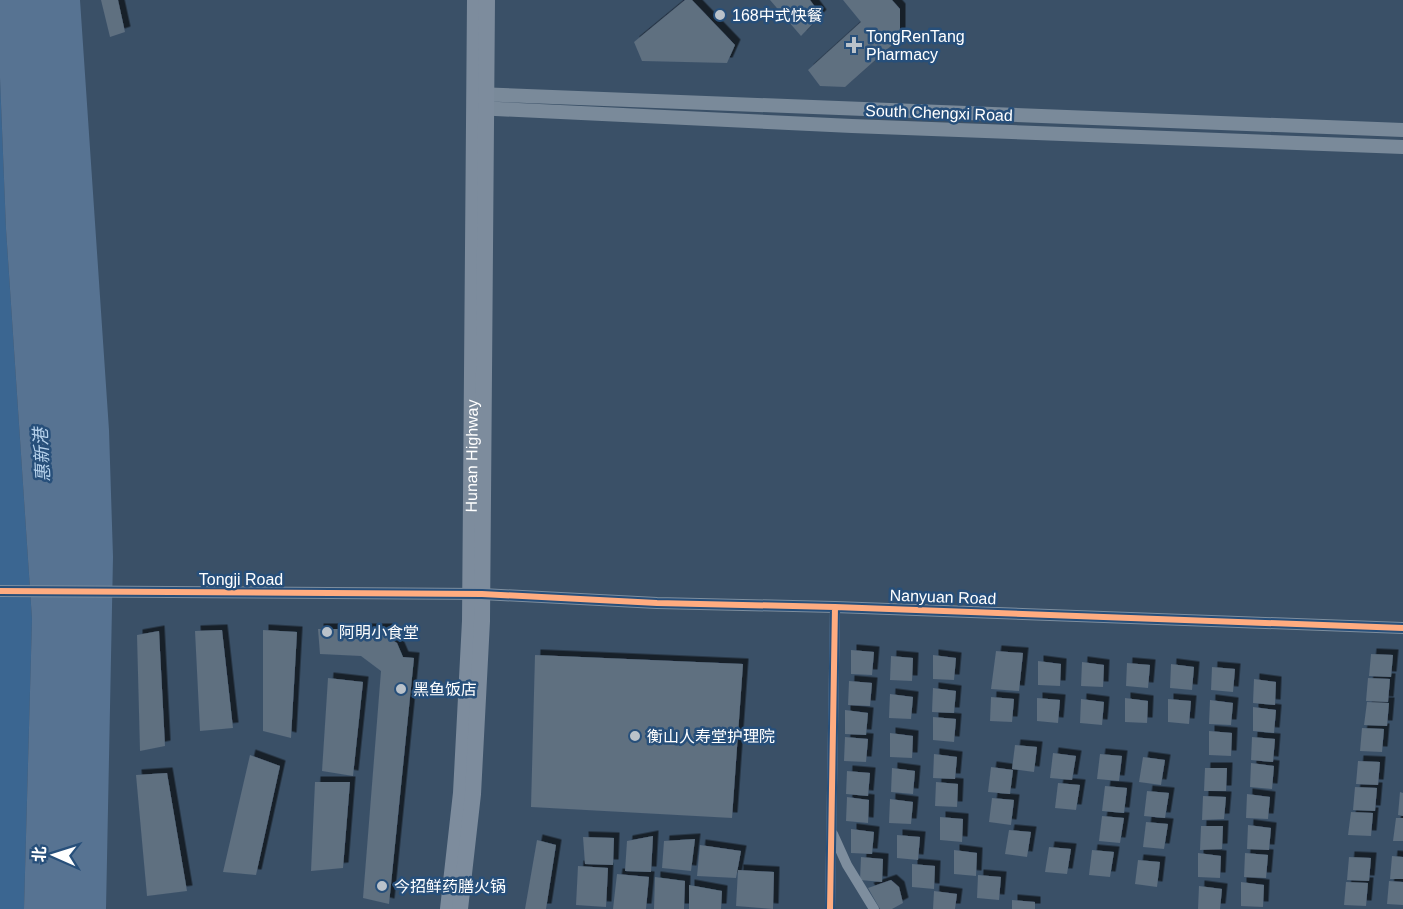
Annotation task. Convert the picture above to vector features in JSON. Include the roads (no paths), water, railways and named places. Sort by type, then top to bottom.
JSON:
[{"type":"main road","name":"Hunan Highway","points":[[460,909],[473,794],[480,101],[475,0]]},
{"type":"main road","name":"Hunan Highway","points":[[480,101],[487,0]]},
{"type":"main road","name":"South Chengxi Road","points":[[480,101],[1403,130]]},
{"type":"main road","name":"South Chengxi Road","points":[[480,101],[840,126],[1403,147]]},
{"type":"main road","name":"Hunan Highway","points":[[448,909],[461,793],[476,593]]},
{"type":"street","name":"Tongji Road","points":[[0,591],[476,593]]},
{"type":"street","name":"Nanyuan Road","points":[[476,593],[657,603],[835,607],[1403,628]]},
{"type":"street","points":[[830,909],[835,607]]},
{"type":"street","points":[[832,831],[847,865],[874,909]]},
{"type":"water","name":"惠新港","points":[[0,0],[80,0],[109,430],[113,557],[106,909],[24,909],[32,619],[6,229],[0,78]]},
{"type":"place","name":"168中式快餐","points":[[720,15]]},
{"type":"place","name":"TongRenTang Pharmacy","points":[[854,45]]},
{"type":"place","name":"阿明小食堂","points":[[327,632]]},
{"type":"place","name":"黑鱼饭店","points":[[401,689]]},
{"type":"place","name":"衡山人寿堂护理院","points":[[635,736]]},
{"type":"place","name":"今招鲜药膳火锅","points":[[382,886]]}]
